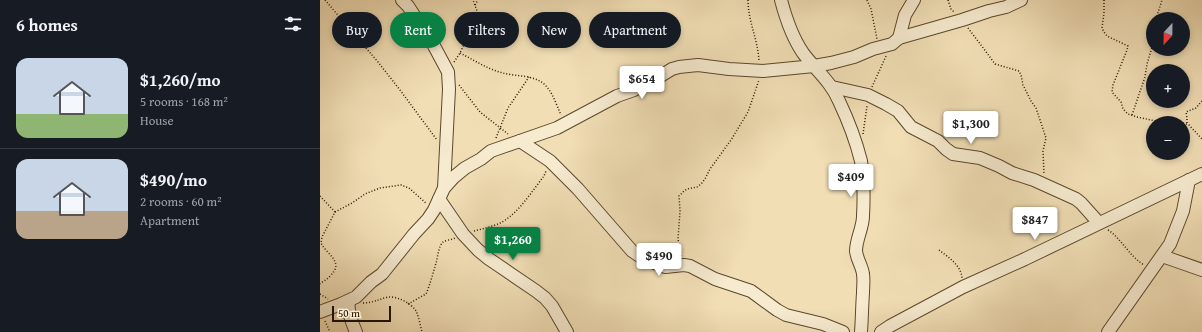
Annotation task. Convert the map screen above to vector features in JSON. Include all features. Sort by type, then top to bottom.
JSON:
[{"type":"street","points":[[402,0],[408,6],[433,44],[448,72],[449,89],[439,199],[463,234],[478,250],[545,298],[552,306],[566,332]]},
{"type":"street","points":[[781,0],[784,13],[792,33],[803,53],[832,87],[839,100],[853,135],[861,161],[863,183],[863,221],[856,250],[864,275],[861,332]]},
{"type":"street","points":[[896,41],[905,15],[914,0]]},
{"type":"street","points":[[323,311],[348,303],[382,274],[428,219],[454,177],[466,168],[491,151],[557,128],[605,102],[654,80],[672,69],[698,65],[761,71],[832,63],[854,57],[896,41],[989,11],[1006,7],[1021,0]]},
{"type":"street","points":[[832,87],[868,95],[898,111],[911,127],[938,141],[950,153],[980,158],[1012,173],[1034,180],[1076,199],[1081,202],[1099,223]]},
{"type":"street","points":[[520,141],[550,162],[578,189],[632,251],[644,259],[665,267],[684,265],[690,266],[715,279],[751,291],[786,315],[823,324],[843,332]]},
{"type":"street","points":[[881,332],[963,288],[1202,174]]},
{"type":"street","points":[[1108,332],[1170,244],[1183,211],[1190,180]]},
{"type":"street","points":[[1162,256],[1202,270]]},
{"type":"street","points":[[348,303],[356,332]]},
{"type":"path","points":[[325,0],[378,62],[437,140]]},
{"type":"path","points":[[448,72],[460,53],[477,16],[477,11],[472,0]]},
{"type":"path","points":[[475,5],[478,0]]},
{"type":"path","points":[[684,265],[678,239],[680,211],[679,196],[687,189],[697,187],[702,184],[710,169],[731,140],[748,112],[761,71],[759,68],[759,55],[749,13],[748,0]]},
{"type":"path","points":[[867,0],[871,9],[879,47]]},
{"type":"path","points":[[948,0],[952,9],[995,64],[1017,70],[1021,75],[1023,85],[1036,108],[1046,136],[1043,151],[1043,185]]},
{"type":"path","points":[[1104,0],[1102,28],[1104,32],[1107,36],[1128,46],[1113,85],[1112,92],[1121,102],[1123,109],[1128,114],[1146,118]]},
{"type":"path","points":[[1158,12],[1162,0]]},
{"type":"path","points":[[863,140],[868,95],[896,41]]},
{"type":"path","points":[[460,53],[502,73],[529,76],[539,81],[546,86],[565,124]]},
{"type":"path","points":[[1132,115],[1145,77],[1146,64],[1149,56]]},
{"type":"path","points":[[491,151],[508,108],[529,76]]},
{"type":"path","points":[[458,84],[480,112],[500,127]]},
{"type":"path","points":[[1187,116],[1186,112],[1196,108],[1202,101]]},
{"type":"path","points":[[1190,125],[1202,139]]},
{"type":"path","points":[[408,304],[426,294],[439,250],[444,241],[500,224],[509,218],[544,176],[550,162]]},
{"type":"path","points":[[320,284],[329,278],[335,270],[336,264],[334,260],[321,243],[322,237],[335,212],[365,194],[380,188],[401,185],[439,199]]},
{"type":"path","points":[[320,196],[335,212]]},
{"type":"path","points":[[1099,223],[1115,234],[1132,256],[1152,270]]},
{"type":"path","points":[[939,250],[959,267],[962,273],[963,288]]},
{"type":"path","points":[[348,303],[374,302],[388,297],[398,298],[415,310],[422,332]]},
{"type":"path","points":[[323,311],[330,332]]}]
